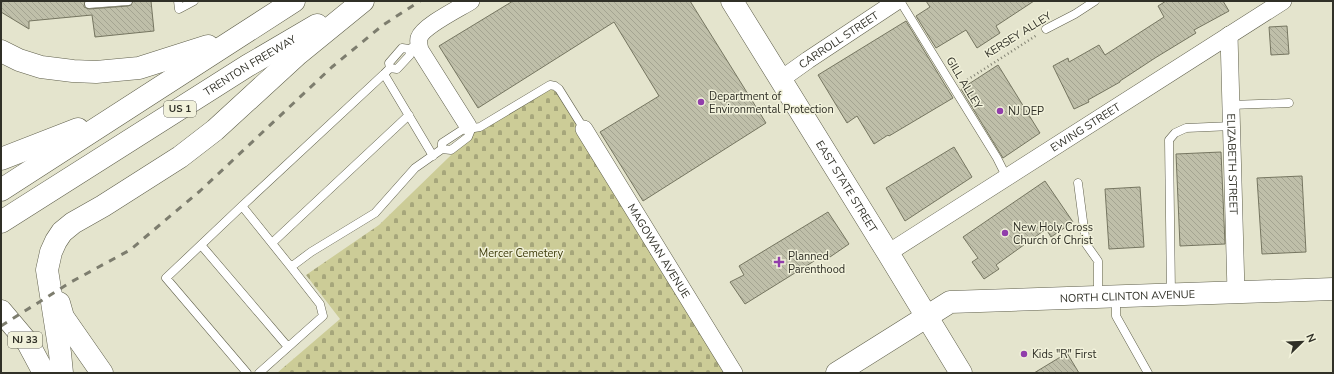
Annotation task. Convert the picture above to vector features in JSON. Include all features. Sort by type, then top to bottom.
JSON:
[{"type":"main road","name":"US 1","points":[[1,190],[294,1]]},
{"type":"main road","name":"TRENTON FREEWAY","points":[[3,221],[247,66],[358,1]]},
{"type":"main road","points":[[62,373],[48,270],[51,252],[62,232],[73,223],[180,158],[215,130],[298,54],[363,1]]},
{"type":"main road","name":"EAST STATE STREET","points":[[732,1],[961,373]]},
{"type":"main road","points":[[1,51],[19,60],[41,67],[73,72],[111,71],[139,68],[173,58],[243,33]]},
{"type":"main road","points":[[1,159],[118,114]]},
{"type":"main road","points":[[48,275],[64,317],[102,373]]},
{"type":"main road","name":"NORTH CLINTON AVENUE","points":[[837,373],[950,302],[1333,289]]},
{"type":"main road","name":"NJ 33","points":[[1,311],[28,343],[44,373]]},
{"type":"street","points":[[470,127],[415,44],[425,29],[471,1]]},
{"type":"street","name":"CARROLL STREET","points":[[780,80],[897,1]]},
{"type":"street","name":"EWING STREET","points":[[888,253],[1283,1]]},
{"type":"street","name":"ELIZABETH STREET","points":[[1229,35],[1236,292]]},
{"type":"street","name":"MAGOWAN AVENUE","points":[[584,129],[734,373]]},
{"type":"lane","points":[[89,4],[128,1]]},
{"type":"lane","points":[[178,1],[179,9],[194,1]]},
{"type":"lane","name":"GILL ALLEY","points":[[900,1],[997,158],[1007,178]]},
{"type":"lane","name":"KERSEY ALLEY","points":[[1046,29],[1075,14],[1095,1]]},
{"type":"lane","points":[[247,373],[166,278],[387,71],[397,69],[410,55],[415,44]]},
{"type":"lane","points":[[387,71],[408,115],[433,156]]},
{"type":"lane","points":[[291,267],[312,252],[375,213],[415,168],[442,149],[442,143],[462,130],[470,127],[480,127],[550,85],[556,86],[559,89],[584,129]]},
{"type":"lane","points":[[1231,105],[1289,103]]},
{"type":"lane","points":[[272,243],[408,115]]},
{"type":"lane","points":[[1171,294],[1169,140],[1175,133],[1186,128],[1232,126]]},
{"type":"lane","points":[[1078,183],[1086,244],[1098,261],[1107,296],[1116,316],[1148,373]]},
{"type":"lane","points":[[242,206],[320,304],[323,316],[259,373]]},
{"type":"lane","points":[[201,244],[288,347]]},
{"type":"path","name":"KERSEY ALLEY","points":[[954,89],[1046,29]]},
{"type":"green space","name":"Mercer Cemetery","points":[[555,86],[734,373],[277,373],[340,319],[306,275],[379,225],[480,127]]},
{"type":"building","points":[[1,1],[85,1],[84,7],[89,9],[128,6],[131,5],[133,1],[151,1],[154,31],[95,37],[92,15],[29,21],[29,29],[1,12]]},
{"type":"building","name":"Department of Environmental Protection","points":[[513,1],[690,1],[766,123],[643,201],[600,132],[659,96],[614,22],[478,108],[439,46]]},
{"type":"building","points":[[926,1],[1034,1],[996,26],[1000,33],[977,48],[966,30],[936,48],[916,16],[930,7]]},
{"type":"building","points":[[1166,1],[1223,1],[1229,11],[1194,30],[1196,33],[1155,58],[1120,82],[1088,100],[1089,102],[1074,109],[1053,66],[1068,58],[1069,62],[1099,45],[1105,55],[1164,17],[1158,6]]},
{"type":"building","points":[[906,21],[953,98],[874,144],[857,116],[847,123],[818,75]]},
{"type":"building","points":[[1287,26],[1289,54],[1271,55],[1269,27]]},
{"type":"building","name":"NJ DEP","points":[[998,65],[1040,133],[1003,158],[961,89]]},
{"type":"building","points":[[954,147],[972,177],[905,221],[886,188]]},
{"type":"building","points":[[1221,152],[1225,244],[1180,246],[1176,154]]},
{"type":"building","points":[[1302,176],[1306,252],[1262,254],[1257,178]]},
{"type":"building","name":"New Holy Cross Church of Christ","points":[[1045,181],[1073,222],[1051,237],[1046,229],[996,265],[999,269],[984,279],[972,262],[978,258],[963,237]]},
{"type":"building","points":[[1140,187],[1144,247],[1109,249],[1105,189]]},
{"type":"building","name":"Planned Parenthood","points":[[828,212],[849,244],[830,257],[827,253],[745,304],[730,282],[744,275],[739,266]]},
{"type":"building","points":[[1067,353],[1079,373],[1034,373]]},
{"type":"railway","points":[[1,326],[71,282],[130,250],[200,191],[332,67],[383,25],[420,1]]},
{"type":"place","name":"Department of Environmental Protection","points":[[701,102]]},
{"type":"place","name":"NJ DEP","points":[[1000,111]]},
{"type":"place","name":"New Holy Cross Church of Christ","points":[[1005,233]]},
{"type":"place","name":"Planned Parenthood","points":[[779,262]]},
{"type":"place","name":"Kids \"R\" First","points":[[1024,354]]}]
